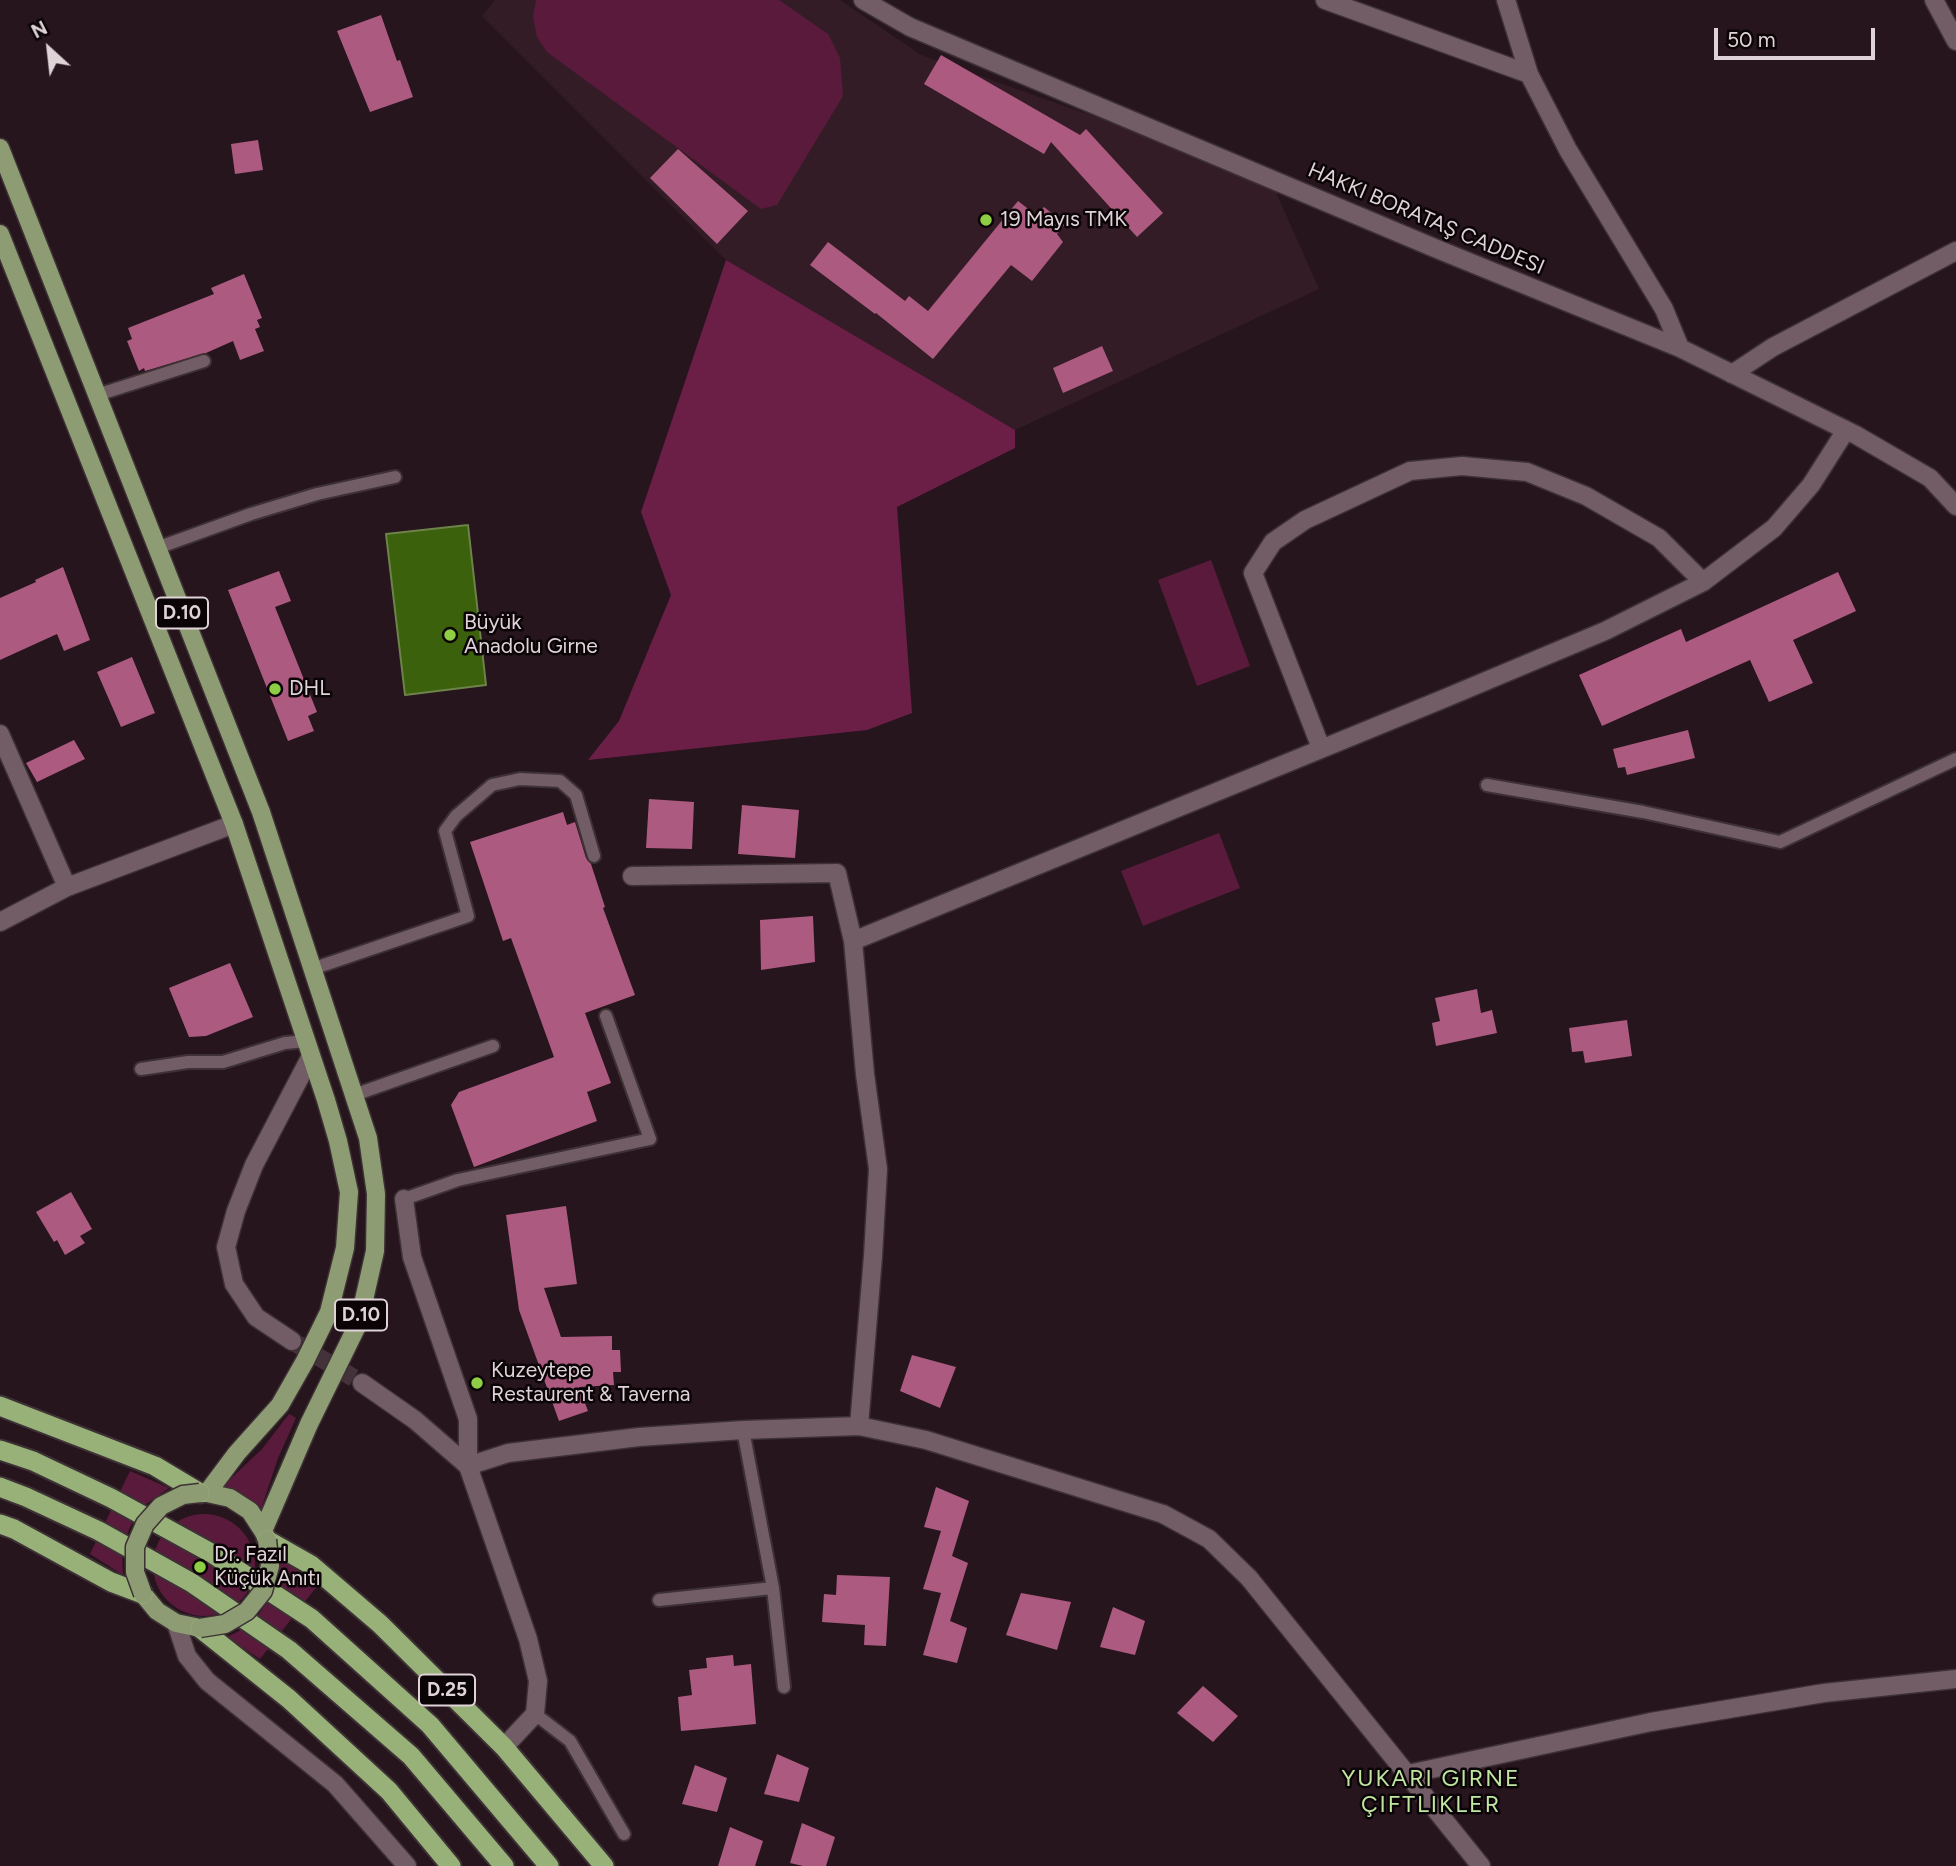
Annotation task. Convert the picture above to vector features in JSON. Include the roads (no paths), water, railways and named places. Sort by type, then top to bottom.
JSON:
[{"type":"highway","points":[[0,1406],[155,1466],[204,1493]]},
{"type":"highway","name":"D.25","points":[[0,1450],[33,1461],[111,1498],[214,1554],[312,1619],[430,1726],[549,1866]]},
{"type":"highway","points":[[0,1487],[99,1531],[192,1583],[289,1650],[411,1756],[504,1866]]},
{"type":"highway","name":"D.10","points":[[0,1524],[111,1582],[143,1594]]},
{"type":"highway","name":"D.25","points":[[265,1535],[311,1565],[380,1623],[504,1747],[604,1866]]},
{"type":"highway","points":[[200,1628],[289,1699],[389,1791],[451,1866]]},
{"type":"main road","name":"D.10","points":[[0,148],[261,812],[368,1138],[376,1194],[375,1251],[359,1322],[309,1424],[265,1535],[270,1566],[263,1591],[247,1611],[225,1624],[200,1628],[176,1623],[157,1611],[143,1594]]},
{"type":"main road","name":"D.10","points":[[0,234],[234,824],[338,1141],[349,1192],[345,1248],[329,1312],[280,1405],[204,1493]]},
{"type":"main road","points":[[143,1594],[135,1572],[135,1547],[145,1524],[161,1506],[183,1495],[204,1493],[230,1498],[250,1511],[265,1535]]},
{"type":"street","points":[[863,0],[910,27],[1437,249],[1680,348],[1846,430],[1930,478],[1956,506]]},
{"type":"street","points":[[1325,0],[1529,74]]},
{"type":"street","points":[[1506,0],[1529,74],[1568,150],[1664,309],[1680,348]]},
{"type":"street","points":[[1934,0],[1956,41]]},
{"type":"street","points":[[1732,373],[1773,347],[1956,251]]},
{"type":"street","points":[[853,941],[1605,631],[1703,582],[1774,528],[1811,485],[1846,430]]},
{"type":"street","points":[[1321,748],[1253,573],[1273,542],[1306,520],[1409,471],[1462,466],[1527,472],[1586,496],[1659,538],[1703,582]]},
{"type":"street","points":[[0,734],[67,887]]},
{"type":"street","points":[[0,922],[67,887],[234,824]]},
{"type":"street","points":[[632,876],[837,873],[853,941],[865,1074],[878,1169],[859,1426]]},
{"type":"street","points":[[292,1341],[256,1317],[234,1284],[226,1247],[254,1165],[308,1048]]},
{"type":"street","points":[[404,1199],[412,1257],[468,1419],[468,1466],[528,1639],[538,1681],[534,1714],[504,1747]]},
{"type":"street","points":[[362,1382],[415,1420],[468,1466]]},
{"type":"street","points":[[468,1466],[508,1452],[639,1437],[859,1426],[926,1440],[1163,1514],[1209,1539],[1249,1578],[1481,1866]]},
{"type":"street","points":[[176,1623],[187,1656],[208,1681],[335,1784],[407,1866]]},
{"type":"street","points":[[1408,1773],[1651,1722],[1824,1693],[1956,1678]]},
{"type":"lane","points":[[97,395],[204,361]]},
{"type":"lane","points":[[157,548],[251,514],[317,494],[395,477]]},
{"type":"lane","points":[[1487,785],[1643,812],[1780,842],[1956,759]]},
{"type":"lane","points":[[313,969],[468,916],[445,831],[456,816],[492,785],[520,779],[560,781],[576,795],[594,856]]},
{"type":"lane","points":[[404,1199],[457,1180],[650,1139],[606,1016]]},
{"type":"lane","points":[[141,1069],[188,1062],[223,1062],[285,1043],[308,1048]]},
{"type":"lane","points":[[354,1095],[493,1046]]},
{"type":"lane","points":[[743,1430],[774,1588],[784,1687]]},
{"type":"lane","points":[[659,1600],[774,1588]]},
{"type":"lane","points":[[534,1714],[570,1741],[624,1834]]},
{"type":"tunnel","points":[[292,1341],[362,1383]]},
{"type":"place","name":"19 Mayıs TMK","points":[[986,220]]},
{"type":"place","name":"Büyük Anadolu Girne","points":[[450,635]]},
{"type":"place","name":"DHL","points":[[275,689]]},
{"type":"place","name":"Kuzeytepe Restaurent & Taverna","points":[[477,1383]]},
{"type":"place","name":"Dr. Fazıl Küçük Anıtı","points":[[200,1567]]},
{"type":"district","name":"YUKARI GIRNE ÇIFTLIKLER","points":[[1431,1792]]}]
